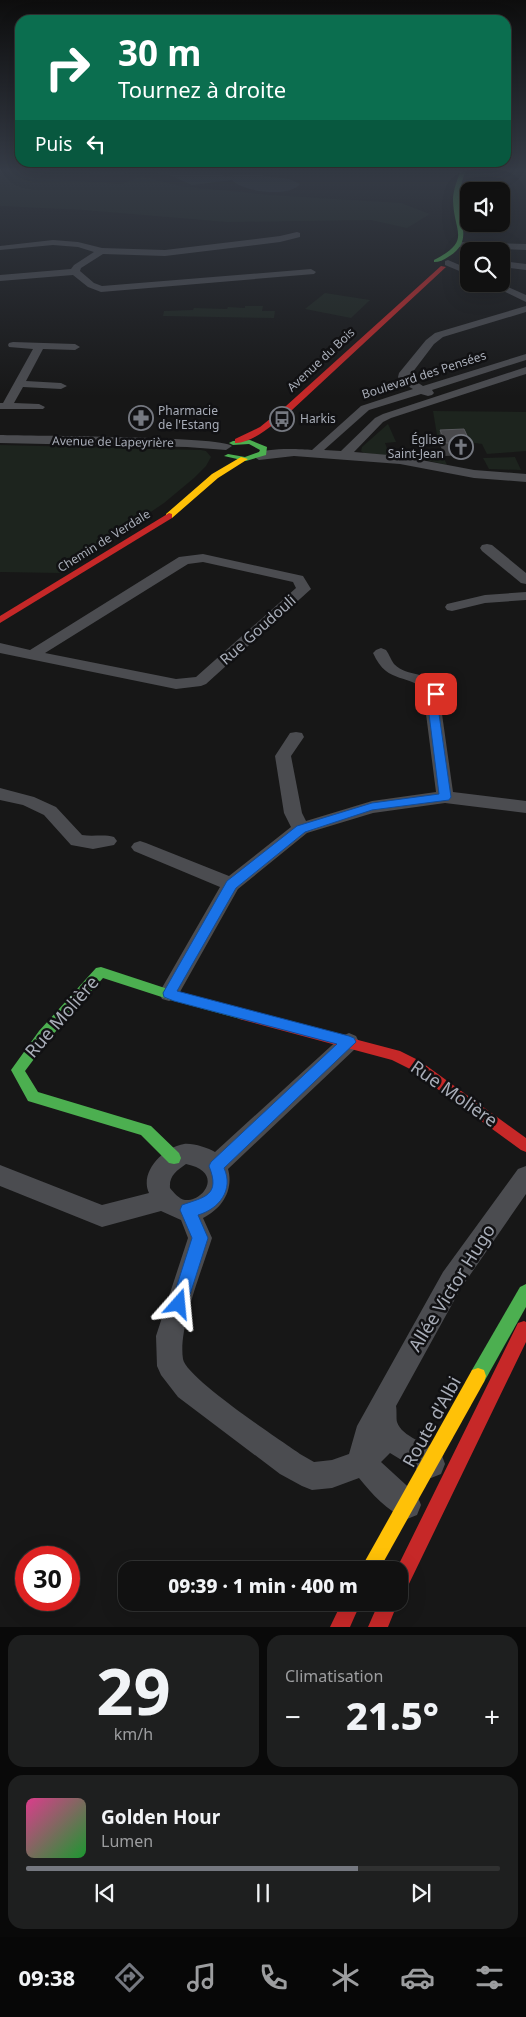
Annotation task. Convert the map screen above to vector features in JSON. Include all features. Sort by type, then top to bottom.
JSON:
[{"type":"street","points":[[3,248],[20,245]]},
{"type":"street","points":[[72,245],[92,247],[101,251],[165,252],[227,245]]},
{"type":"street","points":[[459,246],[526,248]]},
{"type":"street","name":"Avenue du Bois","points":[[238,442],[263,429],[306,393],[395,310],[459,246]]},
{"type":"street","points":[[75,272],[77,267],[101,251]]},
{"type":"street","points":[[443,263],[460,267]]},
{"type":"street","points":[[510,265],[526,267]]},
{"type":"street","points":[[0,278],[75,272],[91,285],[101,289],[311,272]]},
{"type":"street","points":[[510,292],[526,299]]},
{"type":"street","points":[[438,398],[406,380],[403,376],[435,337],[526,309]]},
{"type":"street","points":[[13,345],[75,346]]},
{"type":"street","points":[[4,406],[20,384],[40,346]]},
{"type":"street","name":"Boulevard des Pensées","points":[[316,453],[365,408],[526,357]]},
{"type":"street","name":"Boulevard des Pensées","points":[[344,455],[386,416],[526,370]]},
{"type":"street","points":[[20,384],[61,386]]},
{"type":"street","points":[[4,406],[39,407]]},
{"type":"street","points":[[260,448],[258,440],[263,429]]},
{"type":"street","name":"Avenue de Lapeyrière","points":[[0,439],[186,443],[226,450]]},
{"type":"street","points":[[260,448],[244,459],[234,458],[226,450],[238,442],[250,441],[260,448],[400,460],[474,474],[526,478]]},
{"type":"street","name":"Chemin de Verdale","points":[[215,476],[226,450]]},
{"type":"street","name":"Chemin de Verdale","points":[[0,620],[165,519],[215,476],[244,459]]},
{"type":"street","points":[[487,548],[526,580]]},
{"type":"street","name":"Rue Goudouli","points":[[0,648],[176,684],[201,681],[304,589],[298,579],[203,558],[184,560],[33,654]]},
{"type":"street","points":[[452,607],[485,599],[526,596]]},
{"type":"street","points":[[381,653],[385,665],[395,672],[425,682],[436,694],[434,714],[445,797]]},
{"type":"street","points":[[296,737],[283,756],[293,813],[301,829]]},
{"type":"street","points":[[0,794],[28,801],[50,811],[77,841],[93,843],[108,841]]},
{"type":"street","points":[[169,993],[231,884],[301,829],[372,807],[445,797],[526,807]]},
{"type":"street","points":[[140,847],[231,884]]},
{"type":"street","name":"Rue Molière","points":[[174,1158],[146,1130],[33,1097],[18,1070],[44,1034],[101,972],[183,998],[395,1055],[415,1065],[526,1146]]},
{"type":"street","points":[[216,1166],[349,1042]]},
{"type":"street","points":[[185,1154],[197,1154],[208,1158],[216,1166],[220,1175],[220,1185],[216,1195],[209,1203],[199,1208],[188,1210],[170,1205],[164,1200],[159,1191],[160,1173],[165,1164],[174,1158],[185,1154]]},
{"type":"street","points":[[0,1175],[102,1216],[164,1200]]},
{"type":"street","name":"Allée Victor Hugo","points":[[363,1461],[362,1452],[366,1435],[452,1280],[472,1248],[526,1176]]},
{"type":"street","points":[[188,1210],[200,1238],[169,1336],[170,1366],[187,1388],[290,1464],[312,1476],[332,1474],[348,1469],[363,1461],[389,1435]]},
{"type":"street","name":"Route d'Albi","points":[[374,1561],[526,1292]]},
{"type":"street","points":[[408,1563],[526,1325]]},
{"type":"street","points":[[384,1404],[384,1424],[389,1435],[404,1448],[430,1460],[442,1492]]},
{"type":"street","points":[[363,1461],[389,1490],[406,1505],[442,1492]]},
{"type":"street","points":[[340,1627],[348,1611]]},
{"type":"street","points":[[378,1627],[385,1611]]},
{"type":"shaded area","points":[[325,293],[370,300],[351,318],[305,309]]},
{"type":"shaded area","points":[[245,306],[263,306],[262,311],[275,311],[274,318],[163,316],[164,311],[193,310],[194,308],[245,308]]},
{"type":"shaded area","points":[[433,411],[526,412],[526,451],[487,454],[482,444],[468,442],[465,439],[438,441]]},
{"type":"shaded area","points":[[388,424],[396,442],[385,443],[388,451],[428,450],[431,456],[443,456],[447,465],[422,459],[364,453],[361,451],[362,447]]},
{"type":"shaded area","points":[[0,445],[201,450],[206,451],[211,457],[206,466],[194,478],[164,503],[60,573],[0,572]]},
{"type":"shaded area","points":[[515,457],[521,470],[489,469],[483,458]]},
{"type":"building","points":[[464,429],[470,442],[446,443],[440,430]]},
{"type":"traffic: fast","points":[[436,261],[449,254],[458,245]]},
{"type":"traffic: fast","points":[[228,456],[246,459],[263,453],[264,449],[250,442],[233,443]]},
{"type":"traffic: fast","points":[[174,1158],[146,1130],[33,1097],[18,1070],[44,1035],[101,972],[174,996],[244,1015]]},
{"type":"traffic: fast","points":[[478,1376],[526,1292]]},
{"type":"traffic: slow","points":[[169,516],[215,476],[244,459]]},
{"type":"traffic: slow","points":[[374,1561],[478,1376]]},
{"type":"traffic: jam","points":[[238,441],[263,429],[289,408],[443,267]]},
{"type":"traffic: jam","points":[[0,620],[169,516]]},
{"type":"traffic: jam","points":[[244,1015],[395,1055],[415,1065],[526,1146]]},
{"type":"traffic: jam","points":[[408,1565],[524,1329]]},
{"type":"traffic: jam","points":[[340,1627],[348,1611]]},
{"type":"traffic: jam","points":[[378,1627],[385,1611]]},
{"type":"place","name":"Pharmacie de l'Estang","points":[[141,418]]},
{"type":"place","name":"Harkis","points":[[282,419]]},
{"type":"place","name":"Église Saint-Jean","points":[[461,447]]},
{"type":"route","points":[[179,1304],[200,1238],[188,1210],[199,1208],[209,1203],[216,1195],[220,1185],[220,1175],[216,1166],[242,1144],[349,1042],[174,996],[169,993],[231,884],[301,829],[372,807],[445,797],[434,714],[436,694]]}]
